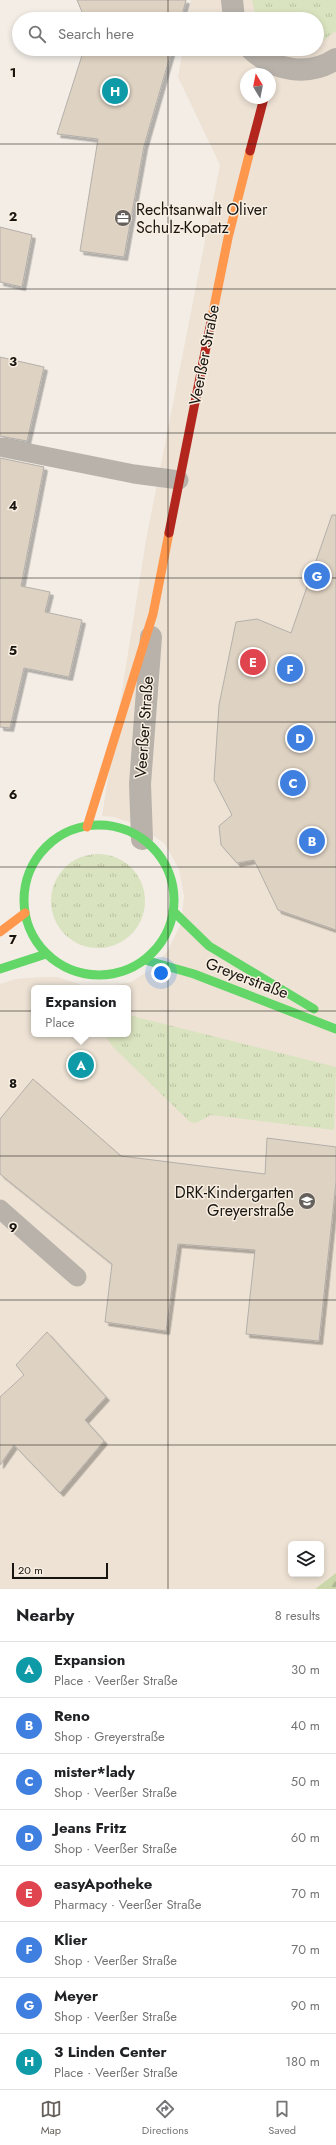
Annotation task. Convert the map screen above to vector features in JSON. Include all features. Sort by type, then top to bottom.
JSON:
[{"type":"main road","name":"Veerßer Straße","points":[[87,827],[153,614],[228,238],[262,104]]},
{"type":"main road","points":[[87,827],[112,827],[125,830],[142,839],[157,853],[168,870],[173,890],[173,911],[168,929],[158,946],[145,960],[126,970],[105,975],[84,974],[63,966],[46,954],[32,935],[25,914],[24,894],[28,874],[38,857],[51,843],[68,832],[87,827]]},
{"type":"main road","name":"Greyerstraße","points":[[173,911],[209,946],[336,1023]]},
{"type":"main road","points":[[0,932],[25,914]]},
{"type":"main road","points":[[0,969],[46,954]]},
{"type":"main road","name":"Greyerstraße","points":[[145,960],[194,974],[336,1029]]},
{"type":"street","points":[[232,0],[233,12]]},
{"type":"street","points":[[258,56],[269,68]]},
{"type":"street","points":[[276,70],[311,69],[336,59]]},
{"type":"street","name":"Veerßer Straße","points":[[142,839],[140,784],[153,614]]},
{"type":"lane","points":[[0,447],[134,474],[179,480]]},
{"type":"lane","points":[[0,1209],[77,1277]]},
{"type":"shaded area","points":[[191,0],[336,0],[336,1573],[315,1589],[0,1589],[0,984],[16,979],[58,977],[82,985],[31,985],[31,1037],[131,1037],[131,985],[117,985],[131,982],[153,968],[168,950],[181,924],[184,896],[179,869],[165,844],[140,826],[114,817],[102,816],[146,540],[220,165],[178,77],[182,56],[324,56],[324,12],[189,12]]},
{"type":"green space","points":[[252,0],[336,0],[336,31],[324,40],[324,12],[255,12]]},
{"type":"green space","points":[[98,854],[116,858],[131,868],[141,883],[145,901],[141,919],[131,934],[116,944],[98,948],[80,944],[65,934],[55,919],[51,901],[55,883],[65,868],[80,858]]},
{"type":"green space","points":[[131,1016],[336,1067],[334,1130],[211,1115],[196,1123],[190,1122],[113,1047],[106,1037],[131,1037]]},
{"type":"green space","points":[[336,1573],[336,1589],[315,1589]]},
{"type":"building","points":[[77,0],[186,0],[183,12],[82,12]]},
{"type":"building","points":[[82,56],[170,56],[144,146],[124,257],[80,251],[98,139],[57,134]]},
{"type":"building","points":[[0,227],[32,235],[22,287],[0,282]]},
{"type":"building","points":[[0,357],[44,367],[27,441],[0,436]]},
{"type":"building","points":[[0,458],[44,467],[21,586],[50,592],[45,612],[82,620],[69,677],[24,668],[10,728],[0,727]]},
{"type":"building","points":[[332,515],[336,515],[336,930],[278,910],[254,860],[237,863],[221,845],[219,826],[232,815],[214,780],[219,705],[236,622],[257,619],[291,633]]},
{"type":"building","points":[[33,1079],[121,1156],[265,1174],[267,1138],[336,1147],[336,1182],[319,1341],[246,1334],[255,1250],[178,1244],[166,1331],[105,1322],[112,1264],[0,1174],[0,1119]]},
{"type":"building","points":[[47,1332],[106,1397],[85,1420],[104,1441],[60,1493],[14,1445],[0,1465],[0,1397],[24,1375],[16,1365]]},
{"type":"traffic: fast","points":[[99,825],[128,831],[152,847],[168,871],[174,900],[168,929],[152,953],[128,969],[99,975],[70,969],[46,953],[30,929],[24,900],[30,871],[46,847],[70,831],[99,825]]},
{"type":"traffic: fast","points":[[173,911],[209,946],[314,1009]]},
{"type":"traffic: fast","points":[[0,969],[46,954]]},
{"type":"traffic: fast","points":[[145,960],[194,974],[336,1029]]},
{"type":"traffic: slow","points":[[212,317],[228,238],[250,151]]},
{"type":"traffic: slow","points":[[87,827],[153,614],[169,533]]},
{"type":"traffic: slow","points":[[0,932],[25,913]]},
{"type":"traffic: jam","points":[[250,151],[262,104]]},
{"type":"traffic: jam","points":[[169,533],[212,317]]},
{"type":"place","name":"3 Linden Center","points":[[115,91]]},
{"type":"place","name":"Rechtsanwalt Oliver Schulz-Kopatz","points":[[123,218]]},
{"type":"place","name":"Meyer","points":[[317,576]]},
{"type":"place","name":"easyApotheke","points":[[253,662]]},
{"type":"place","name":"Klier","points":[[290,669]]},
{"type":"place","name":"Jeans Fritz","points":[[300,738]]},
{"type":"place","name":"mister*lady","points":[[293,783]]},
{"type":"place","name":"Reno","points":[[312,841]]},
{"type":"place","name":"Expansion","points":[[81,1065]]},
{"type":"place","name":"DRK-Kindergarten Greyerstraße","points":[[307,1201]]}]
